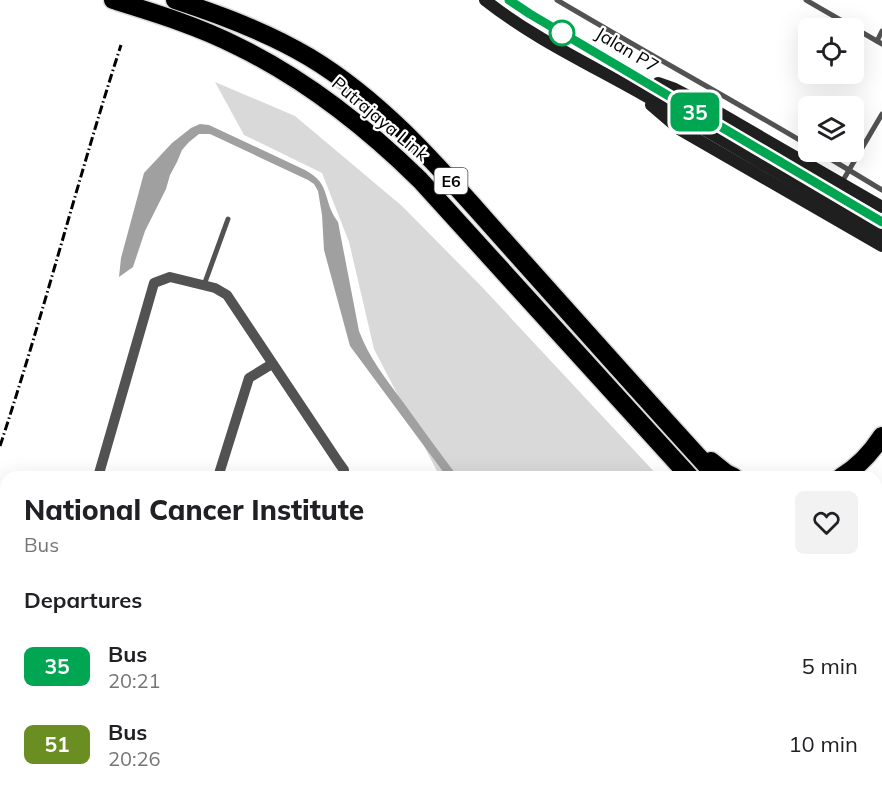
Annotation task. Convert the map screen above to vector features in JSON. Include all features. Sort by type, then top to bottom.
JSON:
[{"type":"highway","name":"Putrajaya Link","points":[[113,0],[205,31],[264,60],[320,95],[384,146],[420,180],[685,471]]},
{"type":"highway","name":"Putrajaya Link","points":[[175,0],[221,15],[291,47],[338,76],[384,112],[434,162],[675,431]]},
{"type":"highway","name":"E6","points":[[675,431],[712,471]]},
{"type":"highway","points":[[675,431],[724,471]]},
{"type":"highway","points":[[851,471],[868,455],[882,436]]},
{"type":"street","name":"Jalan P7","points":[[485,0],[544,39],[631,80]]},
{"type":"street","name":"Jalan P7","points":[[509,0],[631,80],[882,234]]},
{"type":"street","points":[[631,80],[675,89],[882,207]]},
{"type":"street","points":[[631,80],[679,129],[882,246]]},
{"type":"street","name":"Jalan P7","points":[[688,114],[882,222]]},
{"type":"street","points":[[100,471],[154,283],[170,277],[215,288],[227,295],[344,471]]},
{"type":"street","points":[[220,471],[249,378],[273,364]]},
{"type":"lane","points":[[557,0],[798,139]]},
{"type":"lane","points":[[806,0],[880,43],[882,31]]},
{"type":"lane","points":[[841,184],[882,114]]},
{"type":"lane","points":[[836,162],[882,190]]},
{"type":"lane","points":[[204,285],[228,219]]},
{"type":"shaded area","points":[[215,82],[295,116],[402,206],[482,287],[653,471],[437,471],[374,349],[349,242],[322,173],[244,135]]},
{"type":"shaded area","points":[[200,124],[209,125],[305,170],[319,181],[338,222],[359,331],[363,341],[384,377],[454,471],[443,471],[350,346],[324,250],[318,191],[308,180],[210,134],[199,134],[182,150],[145,231],[133,267],[119,277],[121,258],[144,173],[172,143]]},
{"type":"railway","points":[[0,446],[121,45]]},
{"type":"bus line","name":"35","points":[[509,0],[882,222]]}]
